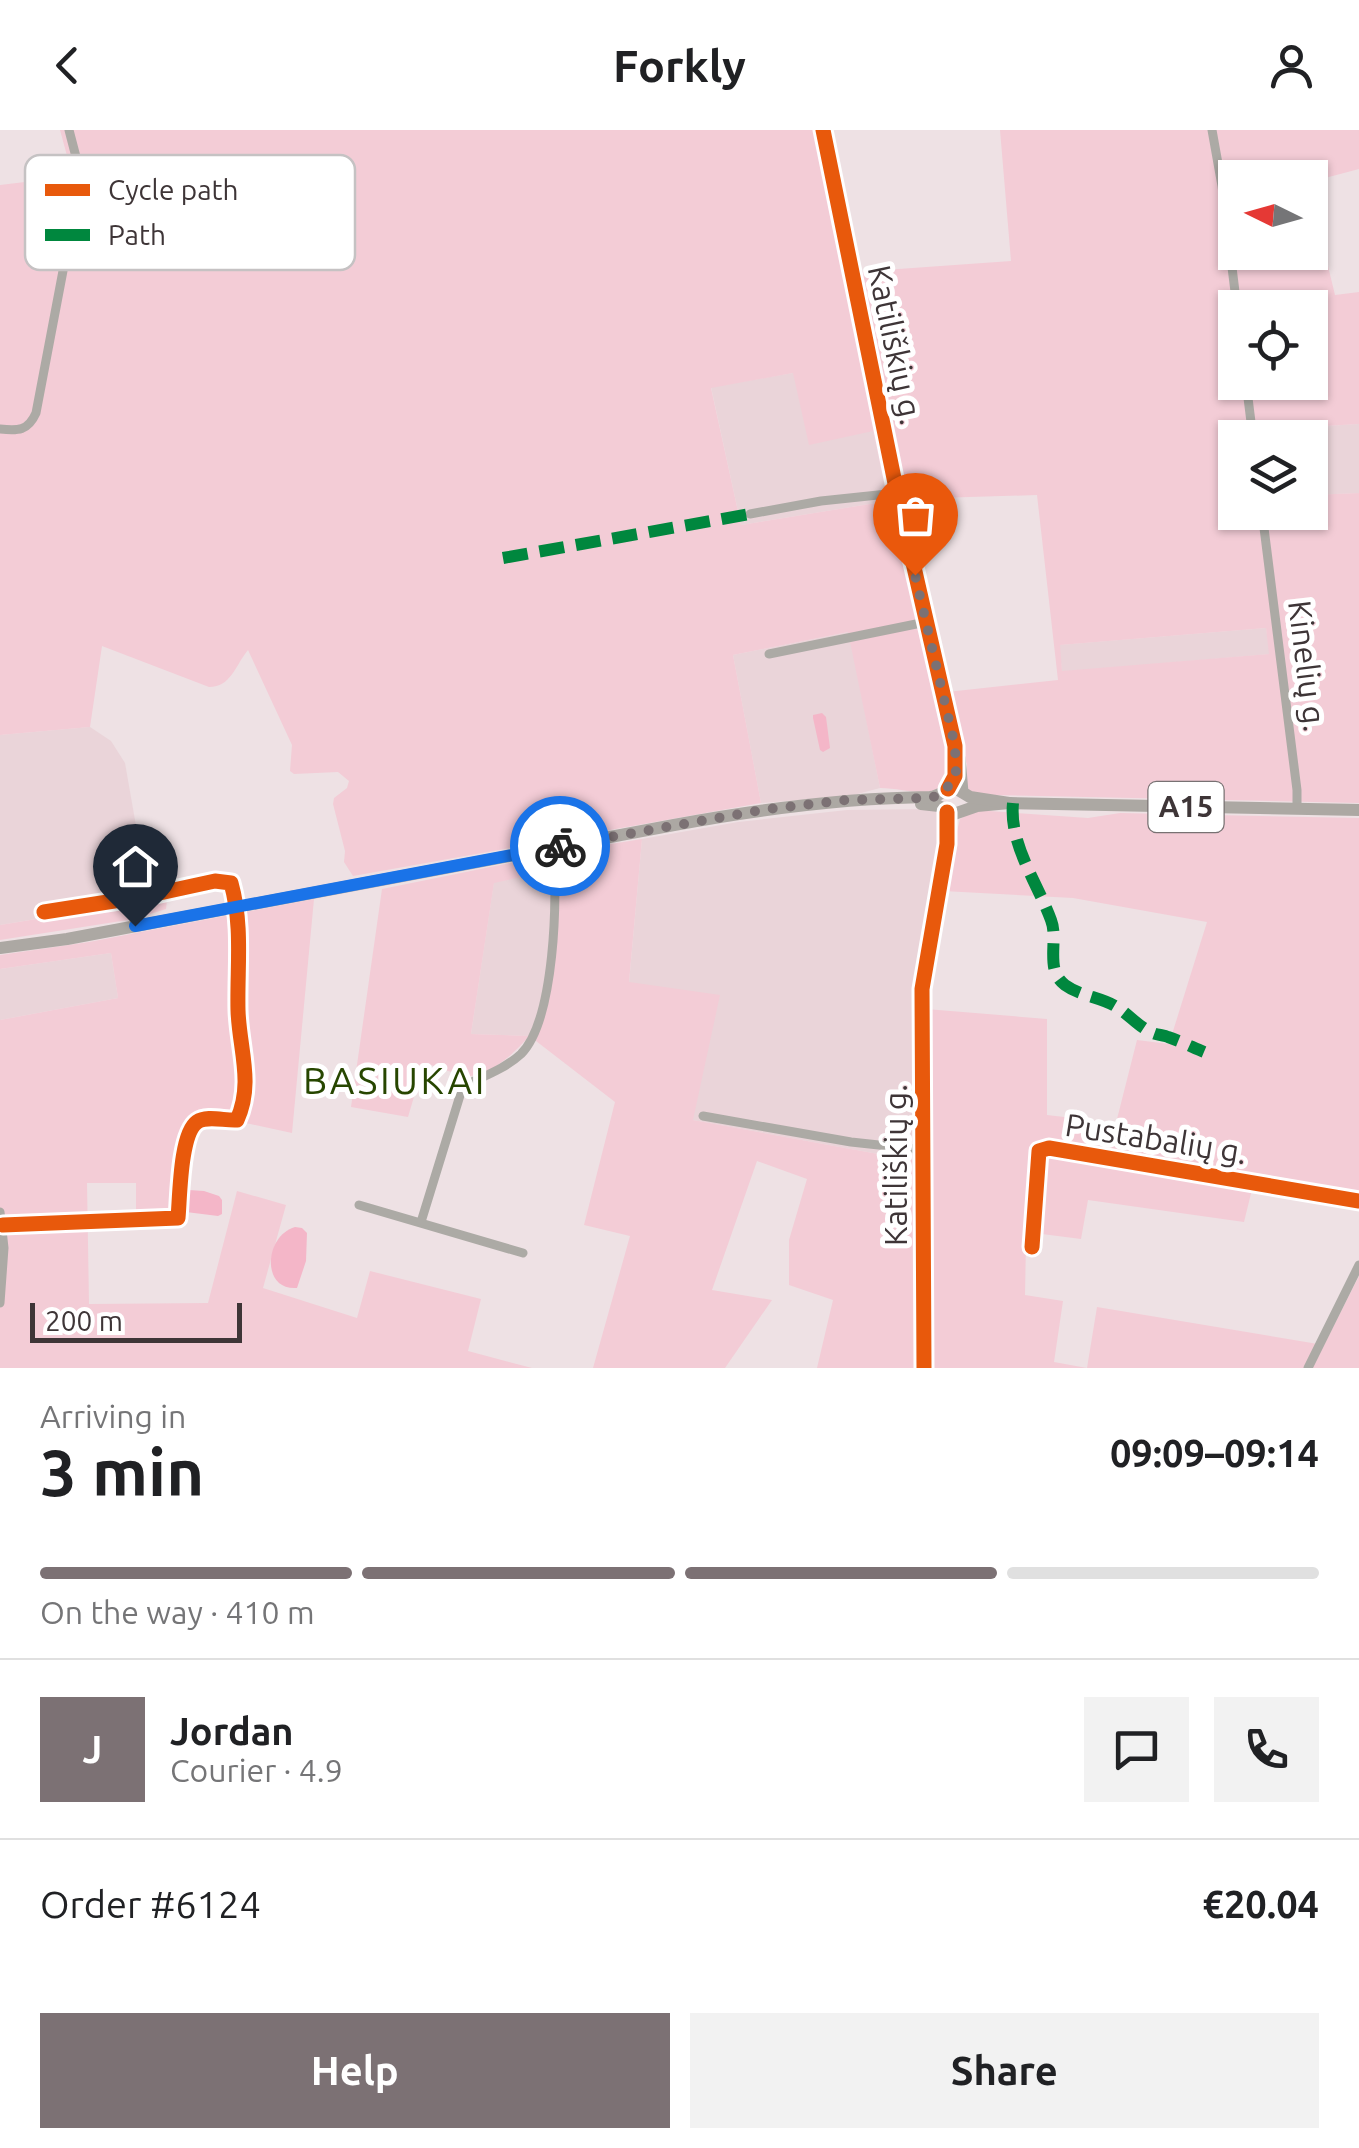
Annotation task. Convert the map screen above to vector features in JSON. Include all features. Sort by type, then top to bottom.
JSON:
[{"type":"highway","name":"A15","points":[[0,948],[724,816],[847,800],[930,798],[954,802],[1359,810]]},
{"type":"street","points":[[70,130],[76,155]]},
{"type":"street","name":"Katiliškių g.","points":[[823,130],[897,493],[961,760],[922,989],[924,1368]]},
{"type":"street","points":[[1212,130],[1235,290]]},
{"type":"street","points":[[0,430],[22,430],[36,413],[63,270]]},
{"type":"street","points":[[750,514],[897,493]]},
{"type":"street","name":"Kinelių g.","points":[[1264,530],[1297,790],[1296,809]]},
{"type":"street","points":[[770,654],[926,622]]},
{"type":"street","points":[[420,1222],[462,1090],[466,1084],[512,1062],[535,1035],[547,983],[555,916],[553,848]]},
{"type":"street","points":[[3,1225],[178,1218],[189,1132],[198,1121],[237,1120],[245,1090],[245,1055],[239,1025],[238,907],[231,884],[215,881],[44,912]]},
{"type":"street","points":[[703,1116],[851,1142],[925,1150]]},
{"type":"street","name":"Pustabalių g.","points":[[1032,1247],[1040,1150],[1049,1148],[1359,1201]]},
{"type":"street","points":[[359,1205],[523,1253]]},
{"type":"street","points":[[0,1212],[4,1248],[0,1303]]},
{"type":"street","points":[[1308,1368],[1359,1266]]},
{"type":"shaded area","points":[[60,130],[819,130],[952,758],[946,784],[929,792],[880,788],[848,632],[733,655],[761,803],[353,876],[344,862],[345,851],[333,804],[349,781],[338,772],[290,771],[292,745],[248,650],[228,680],[209,687],[102,646],[90,727],[0,735],[0,185],[25,182],[25,270],[355,270],[355,155],[67,155]],"holes":[[[793,373],[809,445],[873,431],[888,501],[741,525],[711,388]]]},
{"type":"shaded area","points":[[1000,130],[1359,130],[1359,169],[1328,177],[1328,160],[1218,160],[1218,270],[1328,270],[1328,266],[1335,295],[1359,292],[1359,424],[1328,426],[1328,420],[1218,420],[1218,530],[1328,530],[1328,494],[1359,493],[1359,803],[993,795],[969,790],[967,765],[947,692],[1058,680],[1037,495],[905,499],[856,272],[1011,261]],"holes":[[[1266,628],[1269,654],[1062,671],[1060,645]]]},
{"type":"shaded area","points":[[793,373],[873,431],[888,501],[741,525],[711,387]]},
{"type":"shaded area","points":[[1359,424],[1359,493],[1328,494],[1328,426]]},
{"type":"shaded area","points":[[1266,628],[1270,654],[1062,672],[1059,645]]},
{"type":"shaded area","points":[[849,632],[880,788],[850,796],[761,803],[733,655]]},
{"type":"shaded area","points":[[822,713],[826,717],[830,748],[823,752],[813,718]]},
{"type":"shaded area","points":[[90,727],[111,741],[125,763],[149,900],[0,925],[0,735]]},
{"type":"shaded area","points":[[930,809],[944,814],[944,842],[923,959],[922,1162],[693,1120],[629,983],[642,839],[738,822],[847,810]]},
{"type":"shaded area","points":[[975,810],[1088,818],[1120,813],[1359,818],[1359,1192],[1256,1173],[1244,1222],[1088,1200],[1081,1239],[1042,1234],[1026,1242],[1025,1295],[1063,1301],[1054,1362],[1087,1368],[929,1368],[926,1009],[1047,1019],[1047,1115],[1116,1123],[1137,1040],[1169,1044],[1207,922],[1073,898],[943,891],[960,819]]},
{"type":"shaded area","points":[[642,839],[629,982],[720,995],[693,1120],[922,1162],[921,1368],[817,1368],[833,1300],[789,1285],[789,1240],[807,1179],[757,1161],[712,1290],[772,1300],[725,1368],[593,1368],[630,1236],[584,1225],[615,1102],[536,1041],[551,979],[560,857],[567,851]]},
{"type":"shaded area","points":[[535,858],[546,860],[552,870],[494,883],[471,1034],[529,1036],[503,1061],[478,1075],[424,1063],[408,1117],[351,1107],[382,889]]},
{"type":"shaded area","points":[[552,870],[551,979],[536,1041],[529,1036],[471,1034],[494,882]]},
{"type":"shaded area","points":[[164,898],[166,909],[134,919],[0,940],[0,925]]},
{"type":"shaded area","points":[[314,899],[292,1133],[205,1114],[195,1120],[178,1158],[170,1215],[136,1216],[136,1183],[87,1183],[89,1304],[208,1303],[237,1191],[286,1205],[263,1288],[357,1318],[370,1271],[481,1299],[468,1351],[532,1368],[0,1368],[0,1020],[118,998],[111,953],[0,969],[0,955]]},
{"type":"shaded area","points":[[111,953],[118,998],[0,1020],[0,969]]},
{"type":"shaded area","points":[[185,1192],[219,1196],[222,1214],[186,1212]]},
{"type":"shaded area","points":[[295,1227],[307,1233],[306,1261],[297,1288],[285,1287],[277,1281],[271,1262],[277,1241]]},
{"type":"shaded area","points":[[1359,1276],[1359,1368],[1087,1368],[1097,1307],[1324,1345]]},
{"type":"marked path","points":[[503,558],[750,514]]},
{"type":"marked path","points":[[1013,803],[1015,833],[1051,920],[1053,963],[1059,978],[1071,989],[1115,1006],[1155,1034],[1204,1052]]},
{"type":"cycle path","points":[[823,130],[897,493],[955,746],[955,776],[948,789]]},
{"type":"cycle path","points":[[924,1368],[922,989],[947,844],[947,812]]},
{"type":"cycle path","points":[[3,1225],[178,1218],[184,1152],[191,1129],[206,1119],[237,1120],[244,1093],[238,931],[231,883],[215,881],[44,912]]},
{"type":"cycle path","points":[[1032,1247],[1039,1151],[1049,1148],[1359,1201]]},
{"type":"way so far","points":[[560,846],[768,809],[942,794],[956,776],[955,746],[915,575]]},
{"type":"district","name":"BASIUKAI","points":[[395,1081]]},
{"type":"route","points":[[135,926],[560,846]]}]
